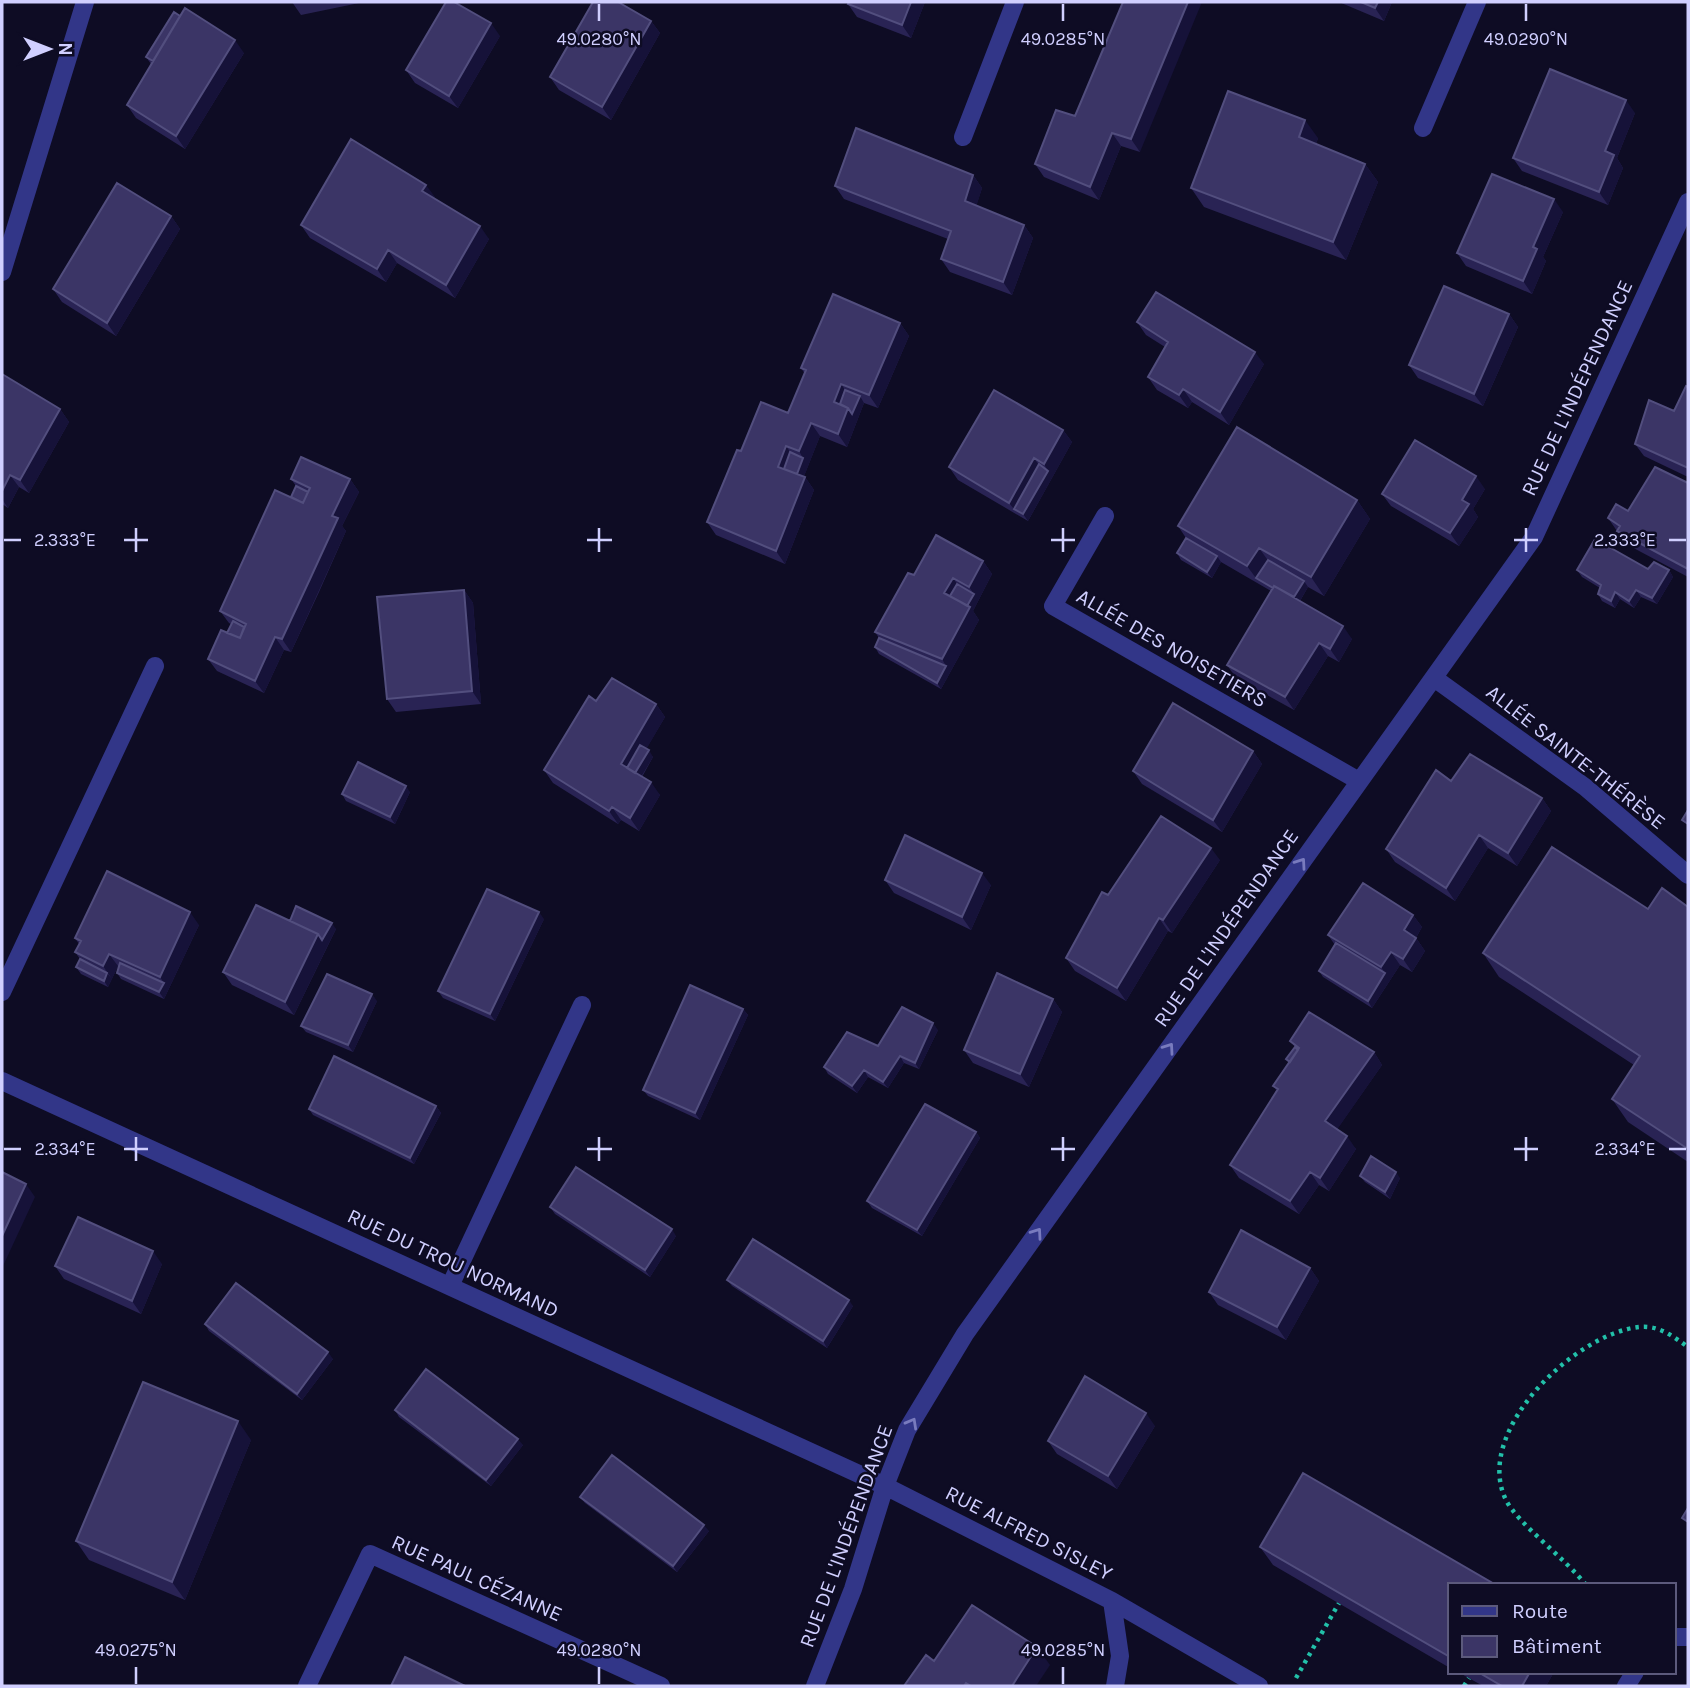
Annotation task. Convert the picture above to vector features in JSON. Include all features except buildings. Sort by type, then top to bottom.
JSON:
[{"type":"street","points":[[2,272],[85,2]]},
{"type":"street","points":[[963,137],[1015,2]]},
{"type":"street","points":[[1423,128],[1477,2]]},
{"type":"street","name":"RUE DE L'INDÉPENDANCE","points":[[815,1686],[853,1589],[885,1486],[907,1430],[965,1335],[1534,537],[1688,202]]},
{"type":"street","name":"ALLÉE DES NOISETIERS","points":[[1105,516],[1053,606],[1359,780]]},
{"type":"street","points":[[2,992],[155,666]]},
{"type":"street","name":"ALLÉE SAINTE-THÉRÈSE","points":[[1434,678],[1584,787],[1688,875]]},
{"type":"street","points":[[450,1286],[582,1005]]},
{"type":"street","name":"RUE DU TROU NORMAND","points":[[2,1081],[885,1486]]},
{"type":"street","name":"RUE ALFRED SISLEY","points":[[885,1486],[1112,1601],[1120,1656],[1115,1686]]},
{"type":"street","name":"RUE PAUL CÉZANNE","points":[[307,1686],[370,1555],[661,1686]]},
{"type":"street","points":[[1112,1601],[1259,1686]]},
{"type":"path","points":[[1584,1583],[1506,1500],[1500,1478],[1503,1450],[1518,1410],[1548,1377],[1592,1342],[1641,1326],[1667,1332],[1688,1347]]},
{"type":"path","points":[[1292,1686],[1339,1603]]},
{"type":"path","points":[[1464,1686],[1469,1678]]}]
